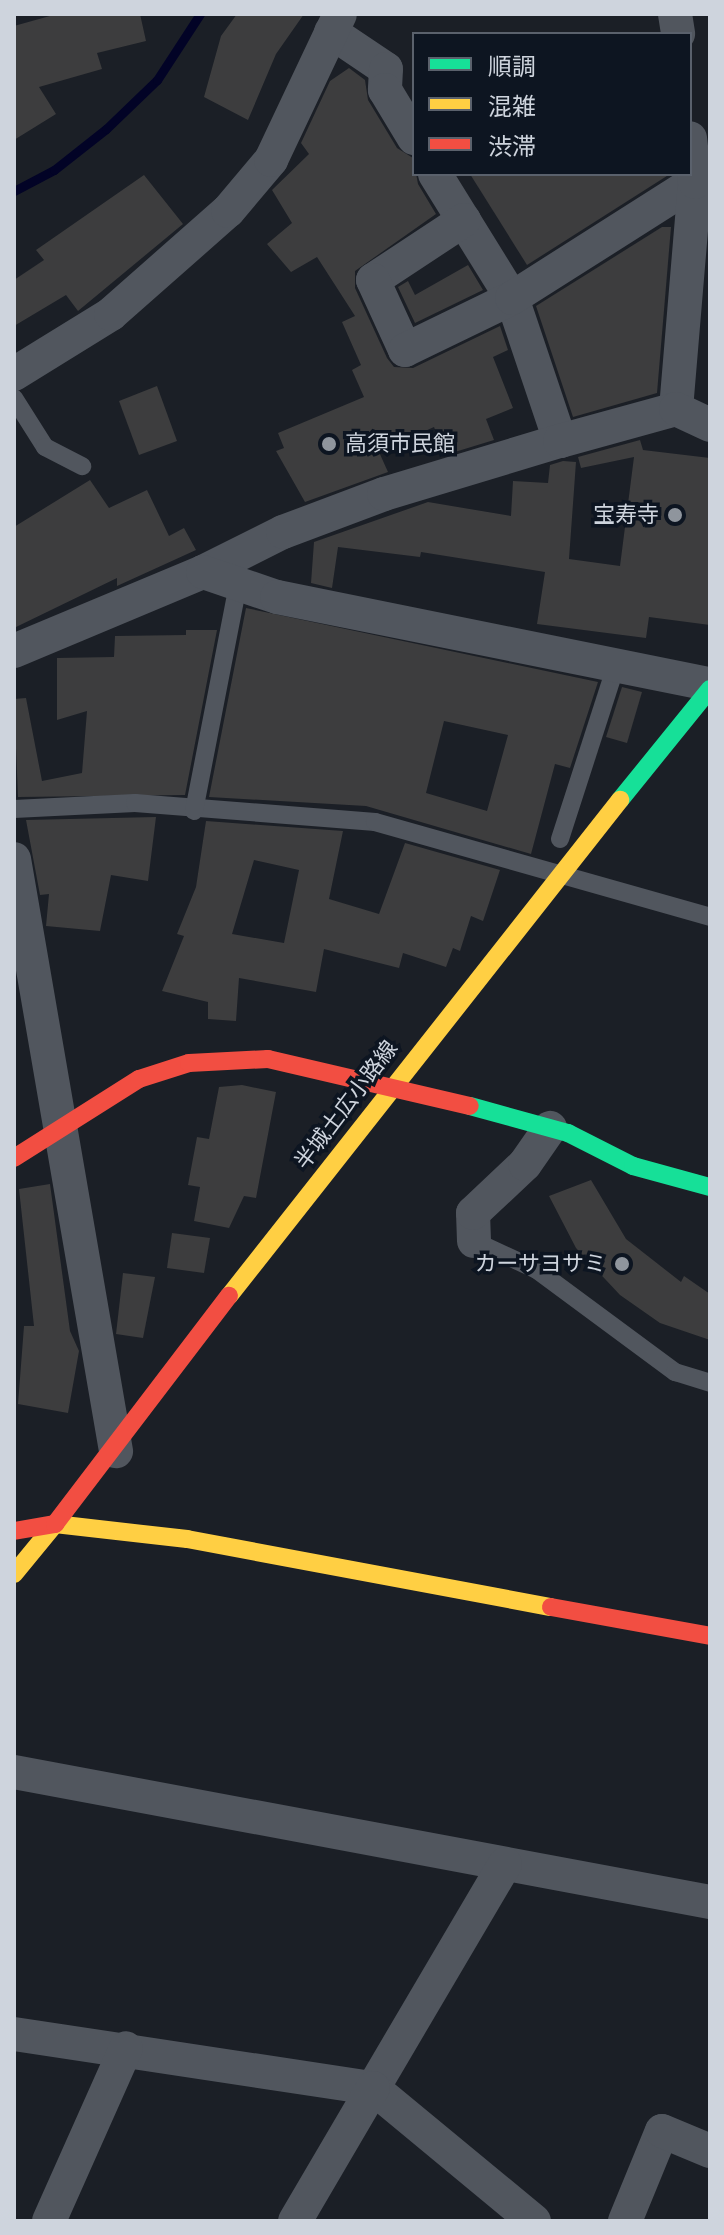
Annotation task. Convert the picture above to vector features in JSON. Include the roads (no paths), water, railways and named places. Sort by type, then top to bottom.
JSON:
[{"type":"street","points":[[14,374],[111,314],[228,211],[271,160],[335,23],[386,69],[385,90],[412,135]]},
{"type":"street","points":[[676,409],[698,254],[692,156]]},
{"type":"street","points":[[445,178],[464,220],[512,298],[560,441]]},
{"type":"street","points":[[464,220],[373,280],[405,350],[512,298],[695,182]]},
{"type":"street","points":[[14,651],[203,572],[283,532],[384,494],[676,409],[710,425]]},
{"type":"street","points":[[203,572],[238,585],[710,686]]},
{"type":"street","name":"半城土広小路線","points":[[14,1574],[116,1451],[391,1084],[710,686]]},
{"type":"street","points":[[14,859],[116,1451]]},
{"type":"street","points":[[14,1158],[59,1125],[139,1079],[189,1063],[268,1059],[391,1084],[550,1128],[633,1166],[710,1187]]},
{"type":"street","points":[[474,1241],[473,1213],[525,1164],[550,1128]]},
{"type":"street","points":[[14,1531],[55,1524],[187,1539],[710,1636]]},
{"type":"street","points":[[14,1772],[710,1902]]},
{"type":"street","points":[[295,2221],[505,1864]]},
{"type":"street","points":[[14,2034],[126,2048],[373,2088],[534,2221]]},
{"type":"street","points":[[49,2221],[126,2048]]},
{"type":"street","points":[[625,2221],[662,2131],[710,2151]]},
{"type":"lane","points":[[14,398],[45,447],[82,466]]},
{"type":"lane","points":[[194,811],[238,585]]},
{"type":"lane","points":[[560,839],[616,666]]},
{"type":"lane","points":[[14,809],[83,802],[389,825],[555,877],[710,917]]},
{"type":"lane","points":[[474,1241],[537,1270],[675,1372],[710,1383]]},
{"type":"waterway","points":[[14,191],[54,170],[106,129],[157,80],[200,14]]},
{"type":"place","name":"高須市民館","points":[[329,444]]},
{"type":"place","name":"宝寿寺","points":[[675,515]]},
{"type":"place","name":"カーサヨサミ","points":[[622,1264]]}]
